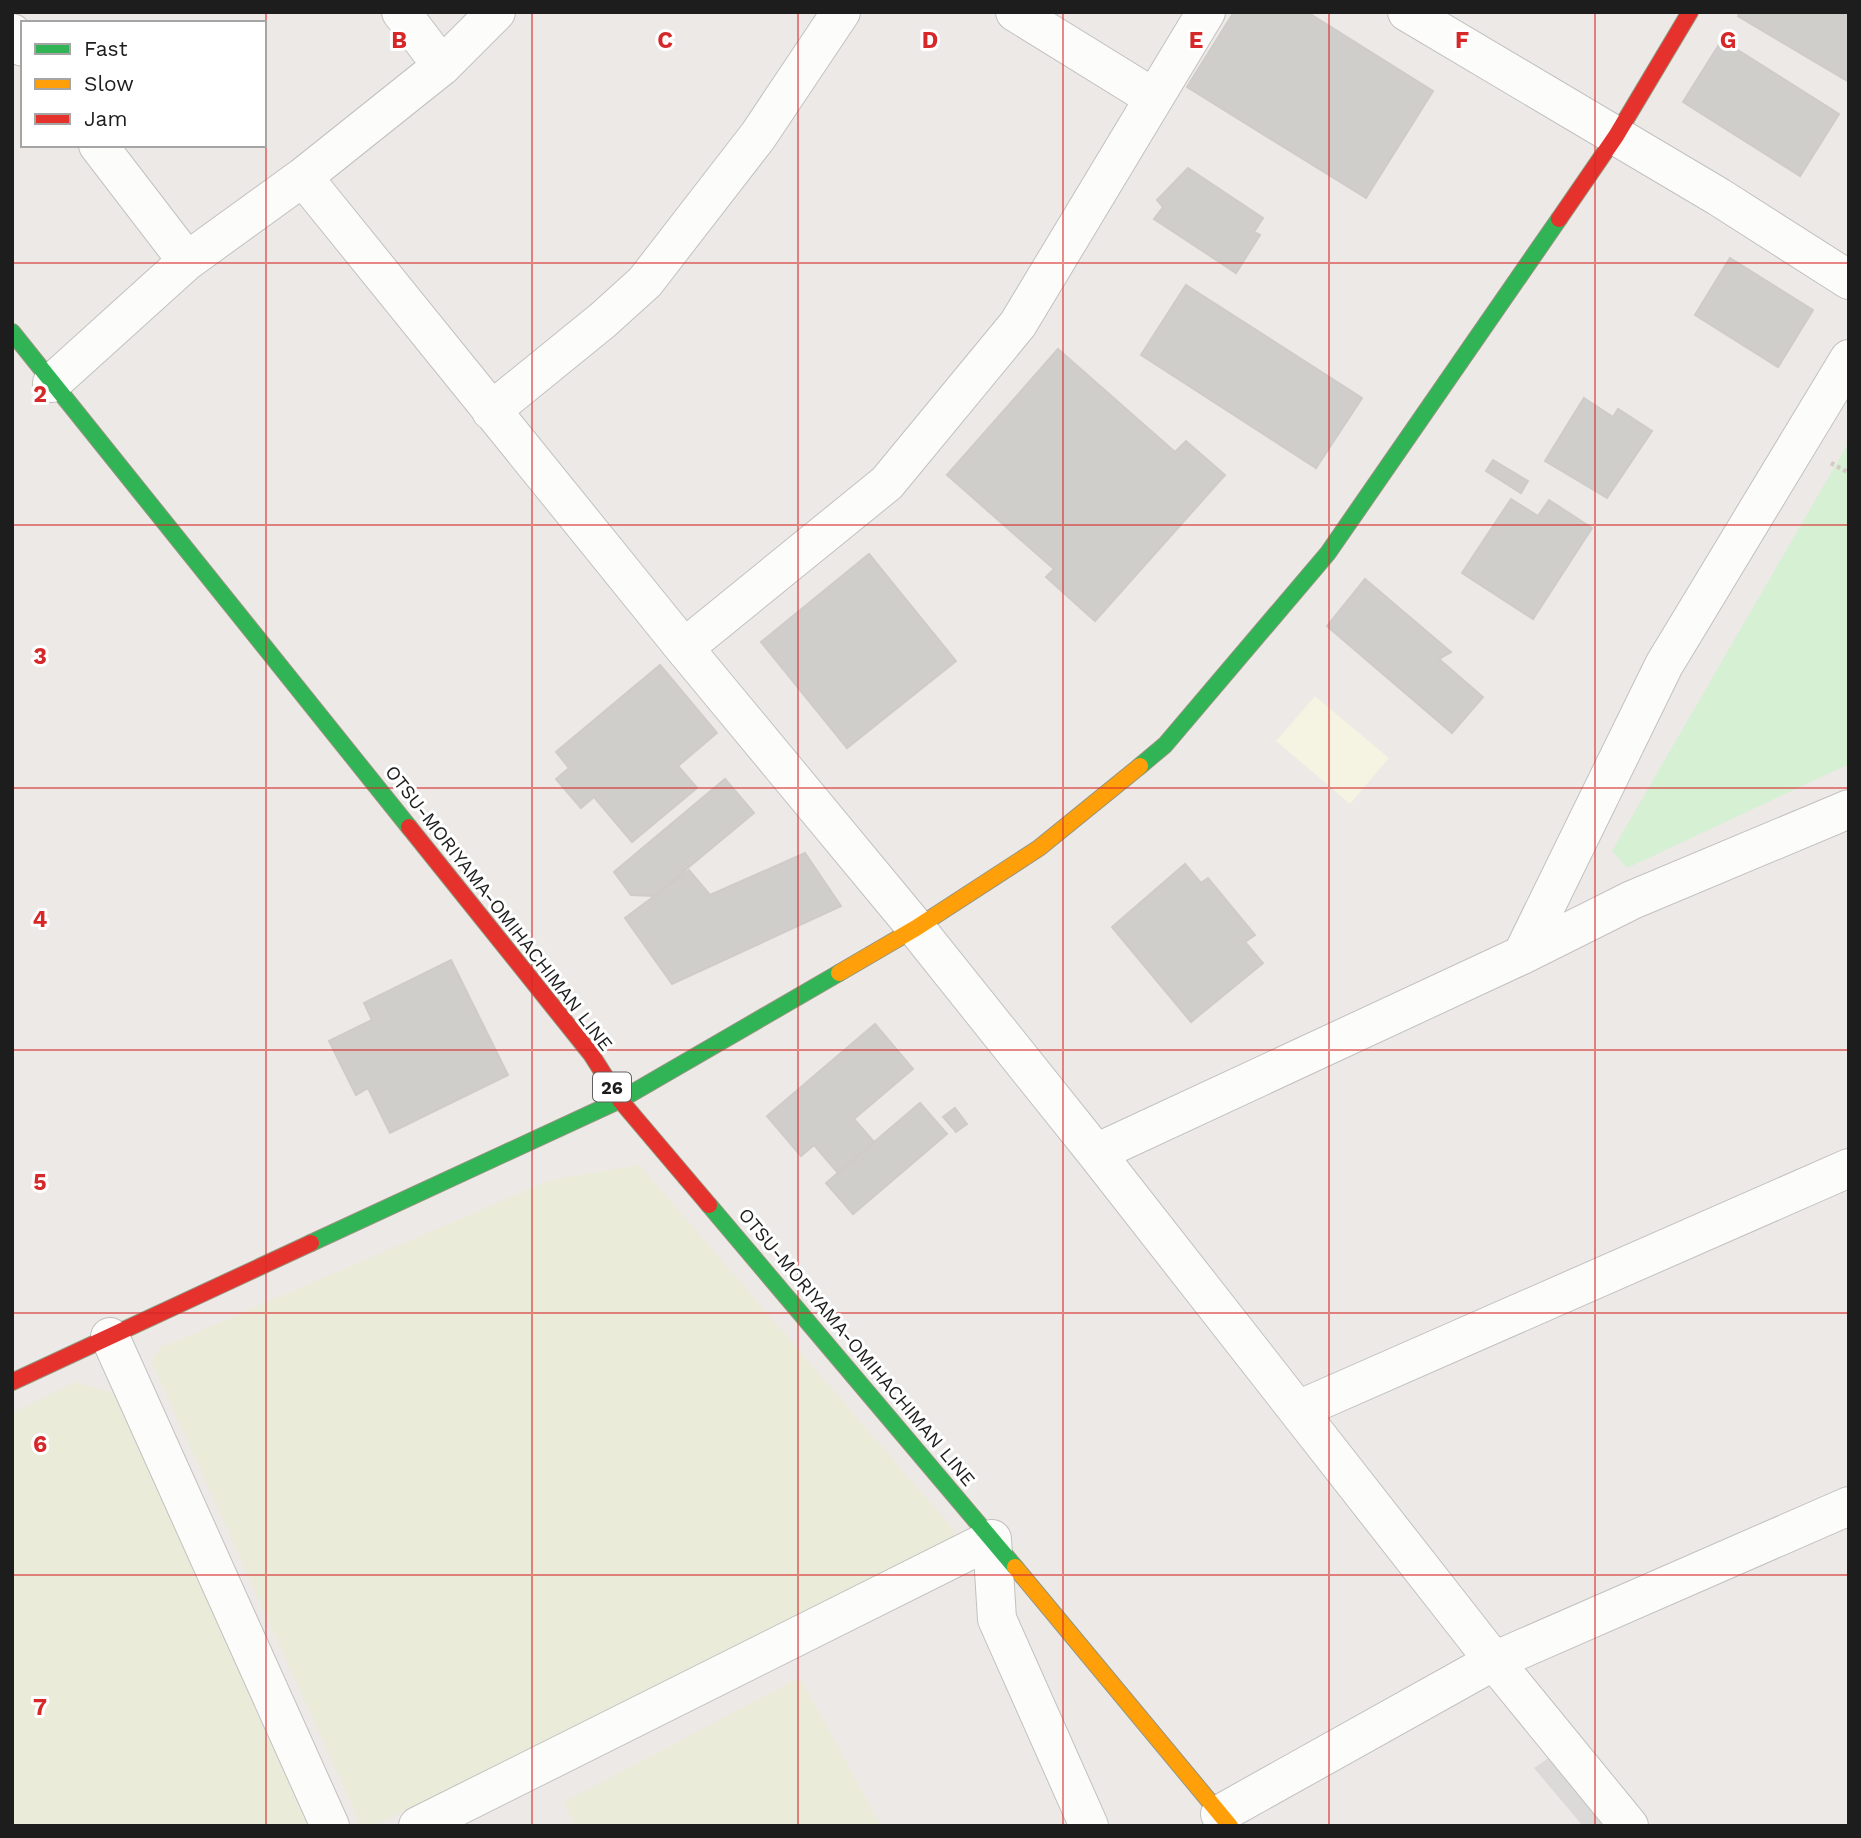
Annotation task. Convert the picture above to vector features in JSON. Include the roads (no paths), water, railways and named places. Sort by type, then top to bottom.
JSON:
[{"type":"street","points":[[401,12],[442,65]]},
{"type":"street","points":[[52,383],[187,261],[303,177],[442,65],[496,12]]},
{"type":"street","points":[[491,411],[603,320],[645,282],[758,135],[841,12]]},
{"type":"street","points":[[1015,12],[1154,98]]},
{"type":"street","points":[[684,648],[887,483],[1018,324],[1206,12]]},
{"type":"street","points":[[1407,12],[1719,197],[1849,280]]},
{"type":"street","points":[[12,1382],[620,1100],[916,928],[1039,848],[1165,745],[1328,552],[1616,136],[1689,12]]},
{"type":"street","points":[[100,147],[187,261]]},
{"type":"street","points":[[303,177],[684,648],[916,928],[1494,1661],[1629,1826]]},
{"type":"street","name":"OTSU-MORIYAMA-OMIHACHIMAN LINE","points":[[12,332],[582,1043],[620,1100],[992,1539],[1225,1820]]},
{"type":"street","points":[[1522,955],[1664,665],[1849,359]]},
{"type":"street","points":[[1096,1153],[1522,955],[1632,900],[1849,809]]},
{"type":"street","points":[[1298,1410],[1849,1168]]},
{"type":"street","points":[[110,1337],[330,1826]]},
{"type":"street","points":[[1225,1820],[1494,1661],[1849,1506]]},
{"type":"street","points":[[418,1826],[992,1539],[997,1619],[1089,1826]]}]
